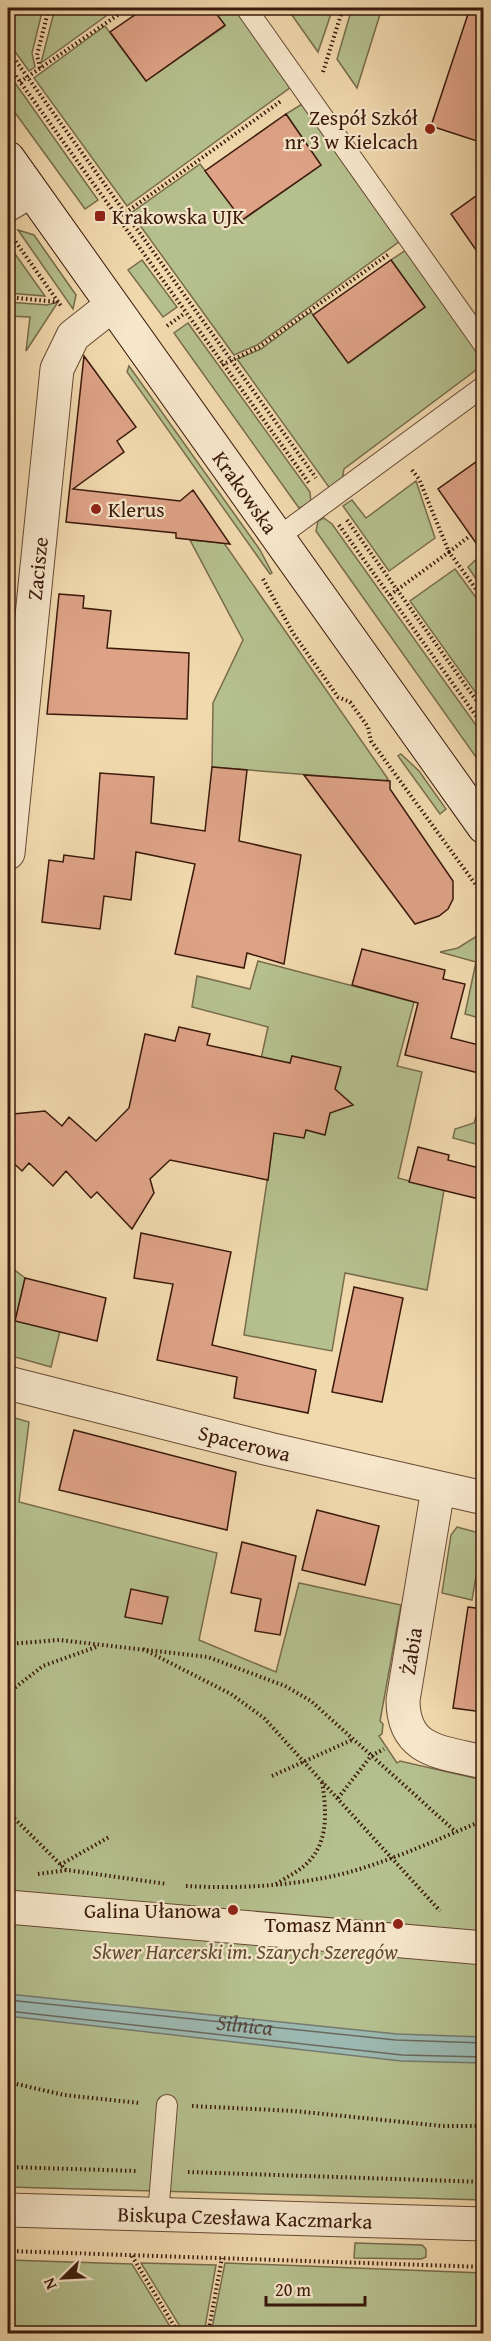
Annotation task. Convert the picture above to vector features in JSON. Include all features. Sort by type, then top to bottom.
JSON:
[{"type":"street","name":"Krakowska","points":[[8,158],[21,204],[111,306],[483,827]]},
{"type":"street","name":"Zacisze","points":[[8,852],[57,369],[73,336],[111,306]]},
{"type":"street","name":"Spacerowa","points":[[8,1383],[269,1449],[483,1498]]},
{"type":"street","name":"Żabia","points":[[438,1488],[403,1700],[404,1721],[410,1734],[424,1746],[483,1762]]},
{"type":"street","points":[[8,1907],[478,1947]]},
{"type":"street","name":"Biskupa Czesława Kaczmarka","points":[[8,2210],[483,2224]]},
{"type":"lane","points":[[246,8],[483,345]]},
{"type":"lane","points":[[277,538],[483,386]]},
{"type":"lane","points":[[158,2215],[167,2105]]},
{"type":"path","points":[[40,68],[38,55],[49,8]]},
{"type":"path","points":[[19,82],[128,8]]},
{"type":"path","points":[[313,104],[344,8]]},
{"type":"path","points":[[8,50],[320,483]]},
{"type":"path","points":[[8,65],[312,487]]},
{"type":"path","points":[[118,218],[301,86]]},
{"type":"path","points":[[8,231],[64,310]]},
{"type":"path","points":[[222,365],[260,347],[410,240]]},
{"type":"path","points":[[8,297],[58,302]]},
{"type":"path","points":[[167,326],[185,313]]},
{"type":"path","points":[[398,450],[419,479],[448,552],[483,600]]},
{"type":"path","points":[[345,518],[483,711]]},
{"type":"path","points":[[338,524],[483,727]]},
{"type":"path","points":[[390,595],[471,536]]},
{"type":"path","points":[[258,569],[293,633],[338,697],[350,702],[368,727],[371,741],[483,896]]},
{"type":"path","points":[[8,1644],[59,1640],[99,1647],[140,1647],[208,1657],[285,1686],[311,1701],[456,1832]]},
{"type":"path","points":[[8,1693],[43,1666],[99,1647]]},
{"type":"path","points":[[140,1647],[231,1694],[253,1708],[276,1728],[392,1857],[478,1947]]},
{"type":"path","points":[[272,1776],[354,1739]]},
{"type":"path","points":[[338,1798],[371,1756],[384,1749]]},
{"type":"path","points":[[273,1886],[306,1864],[317,1849],[326,1812],[322,1780]]},
{"type":"path","points":[[8,1812],[67,1870]]},
{"type":"path","points":[[183,1886],[227,1888],[273,1886],[345,1873],[392,1857],[483,1820]]},
{"type":"path","points":[[60,1865],[109,1837]]},
{"type":"path","points":[[31,1875],[67,1870],[172,1885]]},
{"type":"path","points":[[8,2082],[64,2095],[167,2105],[294,2111],[431,2126],[483,2126]]},
{"type":"path","points":[[8,2167],[483,2182]]},
{"type":"path","points":[[8,2251],[483,2266]]},
{"type":"path","points":[[132,2255],[179,2334]]},
{"type":"path","points":[[208,2334],[222,2258]]},
{"type":"green space","points":[[8,8],[43,8],[32,53],[35,67],[29,71],[8,42]]},
{"type":"green space","points":[[55,8],[117,8],[41,63]]},
{"type":"green space","points":[[212,8],[234,8],[291,87],[127,206],[34,78],[105,26],[146,81],[225,26]]},
{"type":"green space","points":[[287,8],[333,8],[318,52]]},
{"type":"green space","points":[[352,8],[382,8],[357,88],[337,59]]},
{"type":"green space","points":[[8,73],[98,200],[85,209],[8,103]]},
{"type":"green space","points":[[302,104],[400,241],[257,345],[234,355],[131,213],[200,164],[243,220],[321,165],[286,114]]},
{"type":"green space","points":[[18,230],[34,235],[76,295],[73,309]]},
{"type":"green space","points":[[8,244],[45,296],[8,293]]},
{"type":"green space","points":[[406,250],[484,364],[344,469],[342,481],[331,490],[237,359],[261,349],[311,312],[349,363],[425,307],[391,260]]},
{"type":"green space","points":[[142,260],[177,307],[163,317],[128,270]]},
{"type":"green space","points":[[8,302],[47,305],[58,302],[26,351],[30,317],[8,316]]},
{"type":"green space","points":[[188,323],[310,492],[311,503],[299,508],[174,333]]},
{"type":"green space","points":[[129,366],[260,550],[272,573],[270,574],[127,372]]},
{"type":"green space","points":[[416,481],[435,538],[389,571],[343,506],[352,500],[366,518]]},
{"type":"green space","points":[[324,518],[332,524],[483,735],[483,767],[316,531],[318,521]]},
{"type":"green space","points":[[190,540],[224,543],[388,779],[385,781],[212,767],[213,703],[243,640]]},
{"type":"green space","points":[[483,553],[483,589],[468,567]]},
{"type":"green space","points":[[455,569],[483,607],[483,703],[410,601]]},
{"type":"green space","points":[[401,754],[419,771],[446,809],[440,814],[398,756]]},
{"type":"green space","points":[[483,932],[483,1019],[465,1014],[476,962],[440,952],[458,948]]},
{"type":"green space","points":[[258,961],[414,1002],[397,1066],[422,1072],[398,1178],[444,1190],[427,1290],[345,1273],[332,1351],[244,1335],[272,1148],[243,1141],[268,1027],[192,1007],[197,976],[250,989]]},
{"type":"green space","points":[[483,1093],[483,1146],[453,1138],[455,1129],[474,1123]]},
{"type":"green space","points":[[8,1265],[25,1278],[16,1321],[60,1331],[51,1367],[8,1355]]},
{"type":"green space","name":"Skwer Harcerski im. Szarych Szeregów","points":[[8,1416],[29,1422],[19,1502],[217,1553],[199,1640],[276,1672],[299,1583],[401,1605],[380,1721],[383,1724],[382,1734],[379,1736],[397,1763],[400,1761],[483,1780],[484,2200],[8,2187]]},
{"type":"green space","points":[[457,1527],[483,1534],[472,1600],[442,1593],[451,1535]]},
{"type":"green space","points":[[355,2243],[422,2245],[426,2249],[426,2257],[421,2259],[354,2258]]},
{"type":"green space","points":[[8,2260],[132,2264],[174,2333],[8,2333]]},
{"type":"green space","points":[[141,2263],[216,2265],[204,2333],[184,2333]]},
{"type":"green space","points":[[225,2263],[483,2273],[483,2302],[477,2303],[476,2333],[211,2333]]},
{"type":"water","name":"Silnica","points":[[8,1994],[397,2034],[483,2037],[483,2063],[401,2061],[8,2016]]},
{"type":"building","points":[[145,8],[212,8],[225,25],[146,81],[110,32]]},
{"type":"building","points":[[470,8],[483,8],[483,143],[431,126]]},
{"type":"building","points":[[286,114],[321,165],[242,220],[205,171]]},
{"type":"building","points":[[483,191],[483,260],[451,214]]},
{"type":"building","points":[[391,260],[425,307],[348,363],[313,315]]},
{"type":"building","points":[[84,356],[136,427],[117,441],[124,452],[73,489],[180,501],[193,490],[230,544],[176,538],[176,533],[66,522]]},
{"type":"building","points":[[483,457],[483,553],[438,489]]},
{"type":"building","points":[[59,594],[84,596],[83,608],[111,611],[107,648],[189,653],[187,719],[47,714]]},
{"type":"building","points":[[212,767],[247,770],[239,841],[301,855],[284,964],[247,953],[244,968],[175,954],[195,864],[136,852],[131,900],[104,896],[100,929],[42,922],[49,860],[63,862],[64,855],[94,859],[100,773],[154,777],[151,823],[205,831]]},
{"type":"building","points":[[304,775],[390,781],[390,789],[453,881],[453,899],[448,909],[439,916],[415,924]]},
{"type":"building","points":[[362,949],[445,970],[443,979],[465,984],[451,1038],[483,1046],[483,1074],[405,1055],[418,1003],[352,985]]},
{"type":"building","points":[[179,1027],[210,1034],[207,1045],[290,1063],[292,1056],[341,1067],[335,1089],[353,1105],[330,1113],[325,1135],[306,1130],[304,1138],[274,1133],[268,1180],[170,1160],[150,1179],[154,1193],[132,1229],[97,1192],[91,1198],[66,1171],[53,1186],[29,1163],[22,1171],[8,1158],[8,1141],[13,1114],[45,1111],[62,1126],[69,1117],[96,1141],[129,1108],[145,1034],[175,1041]]},
{"type":"building","points":[[418,1147],[449,1155],[448,1160],[483,1169],[483,1200],[409,1182]]},
{"type":"building","points":[[141,1233],[231,1252],[212,1345],[316,1370],[308,1413],[234,1398],[237,1377],[157,1360],[173,1284],[134,1278]]},
{"type":"building","points":[[25,1278],[106,1298],[97,1341],[15,1321]]},
{"type":"building","points":[[354,1287],[403,1298],[382,1402],[332,1392]]},
{"type":"building","points":[[74,1430],[236,1472],[227,1530],[59,1490]]},
{"type":"building","points":[[317,1510],[379,1526],[365,1585],[302,1570]]},
{"type":"building","points":[[242,1542],[296,1556],[280,1635],[255,1631],[261,1599],[231,1593]]},
{"type":"building","points":[[131,1589],[168,1597],[162,1624],[125,1617]]},
{"type":"building","points":[[468,1607],[483,1609],[483,1712],[453,1708]]},
{"type":"place","name":"Zespół Szkół nr 3 w Kielcach","points":[[430,129]]},
{"type":"place","name":"Krakowska UJK","points":[[100,216]]},
{"type":"place","name":"Klerus","points":[[96,509]]},
{"type":"place","name":"Galina Ułanowa","points":[[233,1910]]},
{"type":"place","name":"Tomasz Mann","points":[[398,1924]]}]
